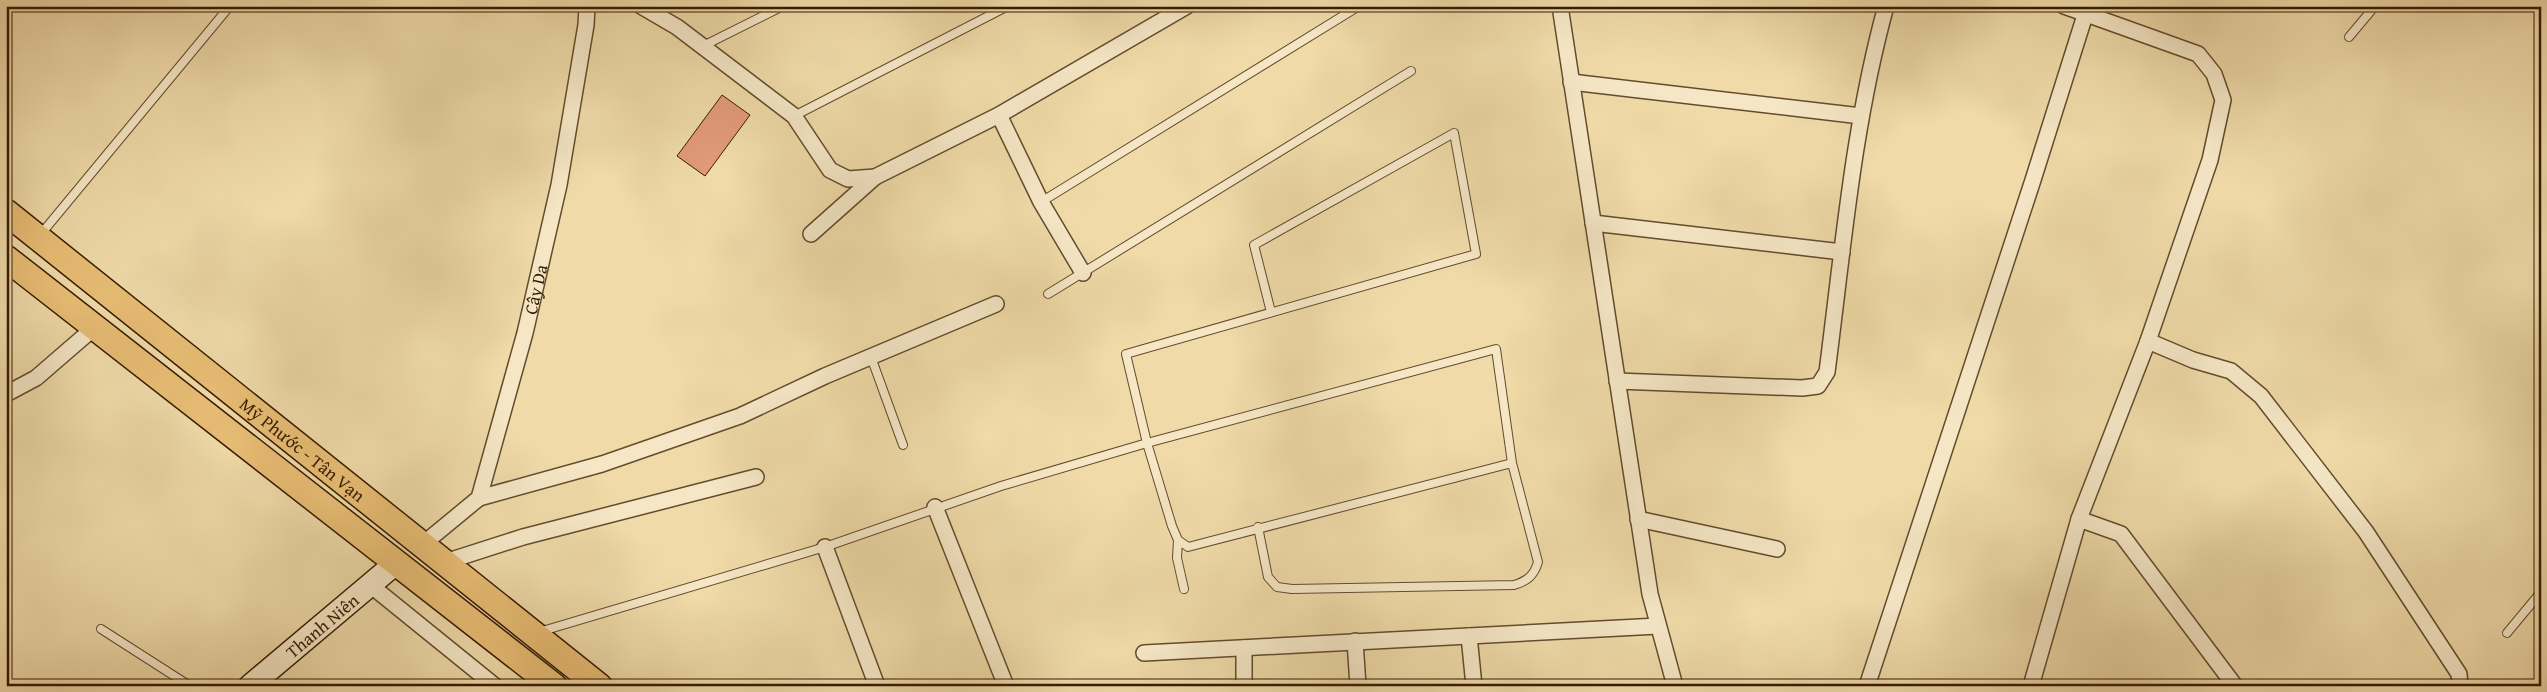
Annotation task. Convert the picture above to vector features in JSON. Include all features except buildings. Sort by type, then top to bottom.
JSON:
[{"type":"main road","name":"Mỹ Phước - Tân Vạn","points":[[6,212],[599,686]]},
{"type":"main road","name":"Mỹ Phước - Tân Vạn","points":[[6,258],[554,686]]},
{"type":"main road","points":[[396,563],[422,545]]},
{"type":"street","name":"Cây Da","points":[[479,498],[524,332],[559,185],[588,6]]},
{"type":"street","points":[[641,6],[655,13],[703,46],[794,116],[830,170],[848,179],[875,177]]},
{"type":"street","points":[[811,234],[875,177],[998,115],[1187,6]]},
{"type":"street","points":[[1560,6],[1650,594],[1675,686]]},
{"type":"street","points":[[1617,381],[1802,388],[1818,386],[1828,372],[1861,116],[1886,6]]},
{"type":"street","points":[[2031,686],[2079,519],[2148,341],[2210,160],[2223,100],[2214,74],[2198,54],[2086,12],[2064,6]]},
{"type":"street","points":[[1868,686],[2034,180],[2086,12]]},
{"type":"street","points":[[1571,82],[1861,116]]},
{"type":"street","points":[[998,115],[1041,202],[1083,273]]},
{"type":"street","points":[[1593,223],[1842,252]]},
{"type":"street","points":[[422,545],[479,498],[602,464],[740,416],[870,357],[996,304]]},
{"type":"street","points":[[6,394],[36,378],[95,327]]},
{"type":"street","points":[[2148,341],[2193,360],[2231,371],[2261,396],[2366,532],[2459,674],[2460,686]]},
{"type":"street","points":[[445,562],[523,537],[756,477]]},
{"type":"street","points":[[935,507],[1006,686]]},
{"type":"street","points":[[1638,519],[1777,549]]},
{"type":"street","points":[[2079,519],[2121,534],[2235,686]]},
{"type":"street","points":[[825,547],[877,686]]},
{"type":"street","points":[[396,563],[369,584],[495,686]]},
{"type":"street","name":"Thanh Niên","points":[[250,686],[369,584]]},
{"type":"street","points":[[1144,653],[1658,626]]},
{"type":"street","points":[[1469,636],[1474,686]]},
{"type":"street","points":[[1355,641],[1358,686]]},
{"type":"street","points":[[1244,648],[1244,686]]},
{"type":"lane","points":[[703,46],[783,6]]},
{"type":"lane","points":[[794,116],[1008,6]]},
{"type":"lane","points":[[1041,202],[1359,6]]},
{"type":"lane","points":[[2349,37],[2375,6]]},
{"type":"lane","points":[[38,238],[229,7]]},
{"type":"lane","points":[[1048,294],[1411,71]]},
{"type":"lane","points":[[1184,589],[1177,558],[1178,540],[1148,443],[1126,354],[1476,254],[1454,133],[1254,245],[1271,312]]},
{"type":"lane","points":[[533,634],[825,547],[935,507],[1148,443],[1496,350],[1512,463],[1538,562],[1531,577],[1514,585],[1292,589],[1277,587],[1268,577],[1258,528]]},
{"type":"lane","points":[[870,357],[903,445]]},
{"type":"lane","points":[[1178,540],[1188,547],[1512,463]]},
{"type":"lane","points":[[2506,633],[2541,592]]},
{"type":"lane","points":[[101,629],[190,686]]},
{"type":"lane","points":[[6,680],[10,686]]}]
